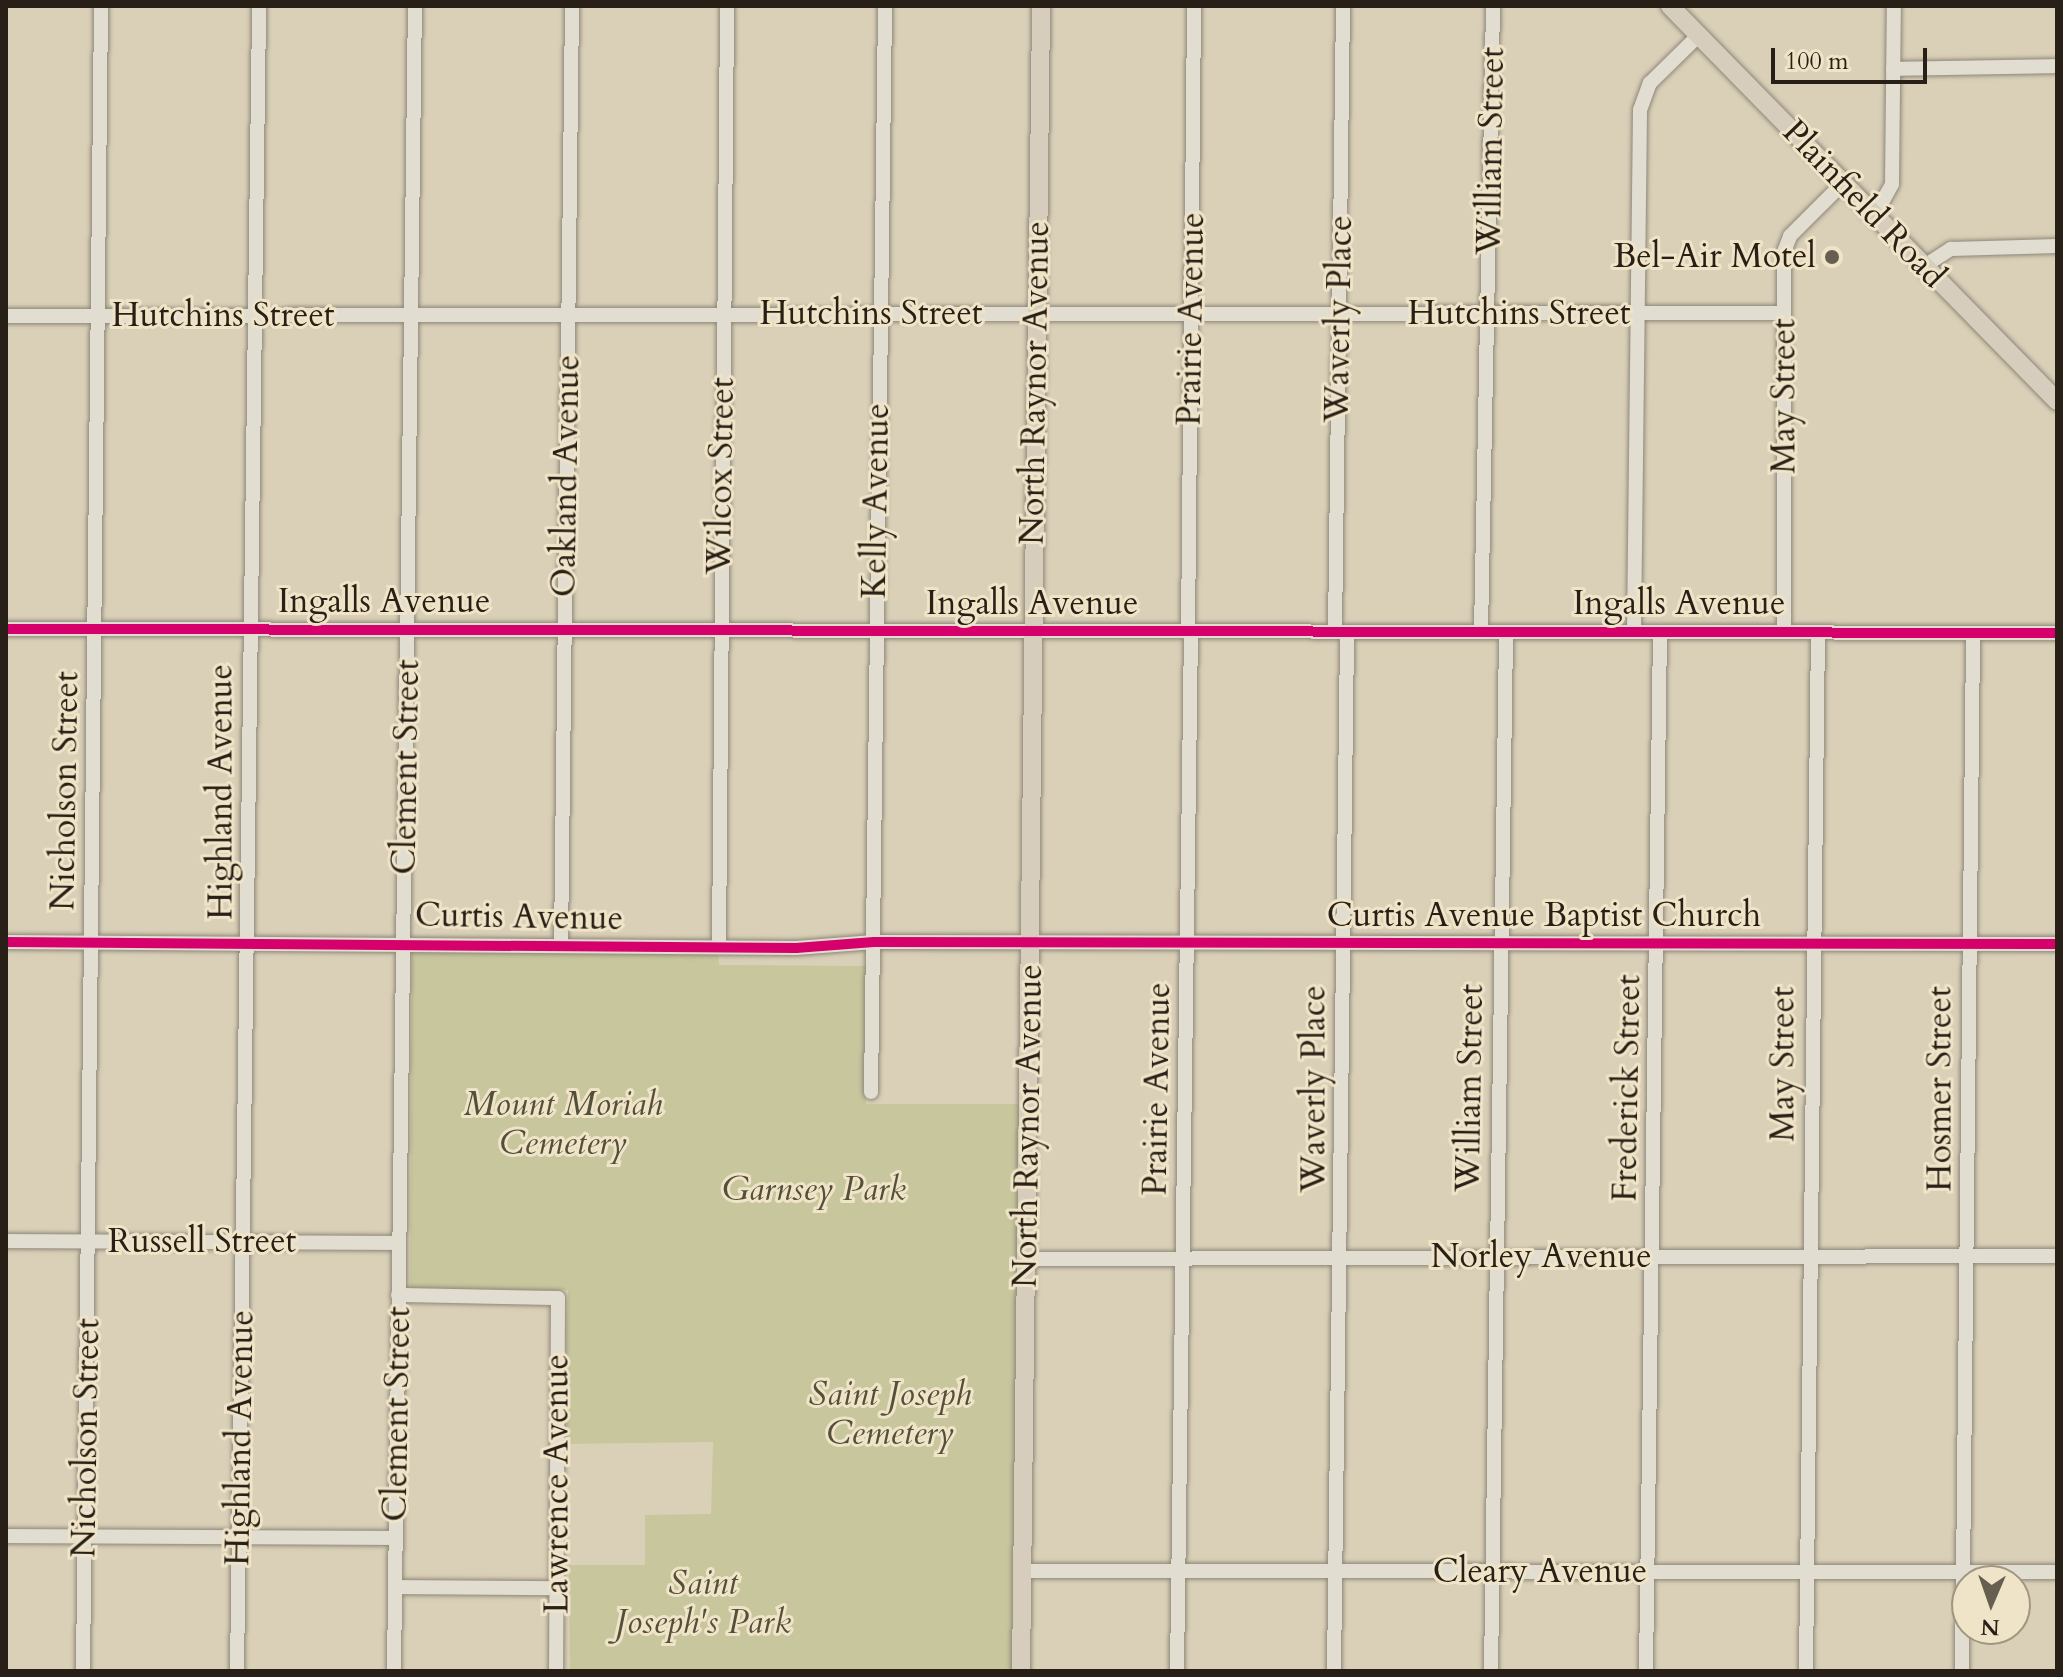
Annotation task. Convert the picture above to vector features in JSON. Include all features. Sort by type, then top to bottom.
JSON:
[{"type":"main road","name":"North Raynor Avenue","points":[[1021,1671],[1031,944],[1031,632],[1041,6]]},
{"type":"main road","name":"Plainfield Road","points":[[1670,6],[2057,401]]},
{"type":"street","name":"Nicholson Street","points":[[83,1671],[101,6]]},
{"type":"street","name":"Highland Avenue","points":[[237,1671],[259,6]]},
{"type":"street","name":"Clement Street","points":[[394,1671],[415,6]]},
{"type":"street","name":"Oakland Avenue","points":[[561,946],[572,6]]},
{"type":"street","name":"Wilcox Street","points":[[719,946],[719,631],[727,6]]},
{"type":"street","name":"Kelly Avenue","points":[[871,1092],[874,632],[885,6]]},
{"type":"street","name":"Prairie Avenue","points":[[1177,1671],[1187,945],[1194,6]]},
{"type":"street","name":"Waverly Place","points":[[1334,1671],[1342,1258],[1339,315],[1343,6]]},
{"type":"street","name":"William Street","points":[[1481,632],[1493,6]]},
{"type":"street","points":[[1875,215],[1892,184],[1894,6]]},
{"type":"street","points":[[1634,632],[1640,110],[1650,83],[1699,35]]},
{"type":"street","points":[[1893,69],[2057,66]]},
{"type":"street","name":"May Street","points":[[1784,632],[1784,252],[1790,236],[1843,183]]},
{"type":"street","points":[[1926,265],[1951,249],[2057,246]]},
{"type":"street","name":"Hutchins Street","points":[[6,316],[1784,313]]},
{"type":"street","name":"Ingalls Avenue","points":[[6,629],[2057,633]]},
{"type":"street","name":"William Street","points":[[1491,1671],[1506,632]]},
{"type":"street","name":"May Street","points":[[1806,1671],[1818,632]]},
{"type":"street","name":"Frederick Street","points":[[1646,1671],[1660,633]]},
{"type":"street","name":"Hosmer Street","points":[[1963,1565],[1973,633]]},
{"type":"street","name":"Curtis Avenue","points":[[6,942],[561,946],[874,942],[1031,944]]},
{"type":"street","name":"Curtis Avenue Baptist Church","points":[[1031,944],[2057,944]]},
{"type":"street","name":"Russell Street","points":[[6,1241],[399,1243]]},
{"type":"street","name":"Norley Avenue","points":[[1025,1259],[2057,1256]]},
{"type":"street","name":"Lawrence Avenue","points":[[398,1295],[558,1298],[556,1671]]},
{"type":"street","points":[[6,1536],[395,1538]]},
{"type":"street","name":"Cleary Avenue","points":[[1023,1571],[1951,1572]]},
{"type":"street","name":"Cleary Avenue","points":[[2031,1572],[2057,1572]]},
{"type":"street","points":[[395,1587],[556,1588]]},
{"type":"street","name":"Hosmer Street","points":[[1962,1645],[1962,1671]]},
{"type":"green space","points":[[412,952],[718,954],[719,965],[867,966],[866,1104],[1021,1104],[1014,1671],[570,1671],[569,1565],[645,1565],[645,1515],[711,1514],[713,1442],[564,1444],[568,1290],[410,1292]]},
{"type":"cycle path","points":[[6,629],[2057,633]]},
{"type":"cycle path","points":[[6,942],[796,948],[874,942],[2057,944]]},
{"type":"place","name":"Bel-Air Motel","points":[[1832,257]]},
{"type":"park label","name":"Mount Moriah Cemetery","points":[[563,1124]]},
{"type":"park label","name":"Garnsey Park","points":[[814,1190]]},
{"type":"park label","name":"Saint Joseph Cemetery","points":[[890,1414]]},
{"type":"park label","name":"Saint Joseph's Park","points":[[703,1602]]}]
